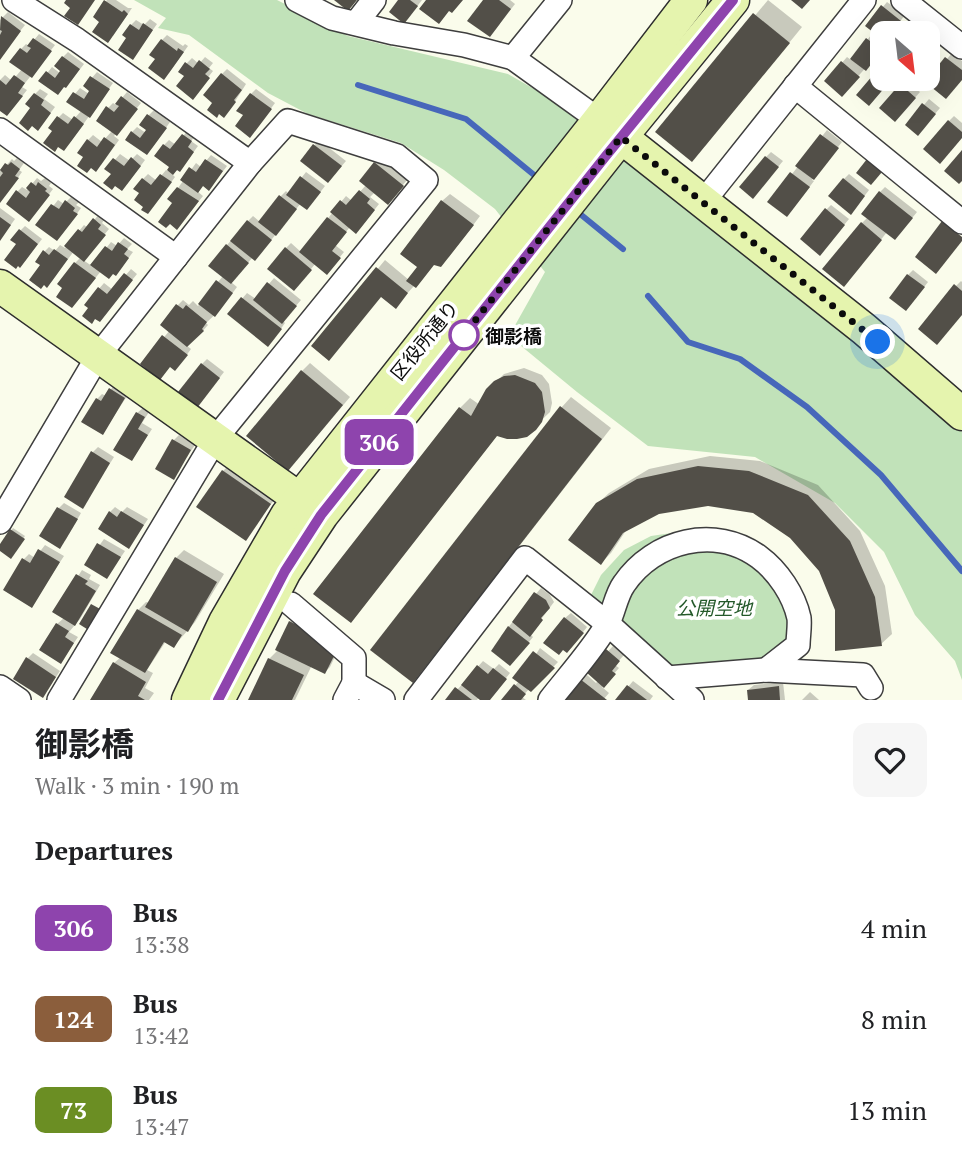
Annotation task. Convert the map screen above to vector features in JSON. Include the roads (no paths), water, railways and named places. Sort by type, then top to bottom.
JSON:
[{"type":"street","points":[[14,0],[78,40],[250,163]]},
{"type":"street","points":[[297,0],[332,18],[513,58],[610,128],[704,202],[864,329],[962,414]]},
{"type":"street","points":[[356,23],[374,0]]},
{"type":"street","points":[[513,58],[560,0]]},
{"type":"street","name":"区役所通り","points":[[188,700],[225,622],[261,556],[310,507],[610,128],[691,0]]},
{"type":"street","points":[[610,128],[614,119],[625,114],[643,97],[655,95],[733,0]]},
{"type":"street","points":[[704,202],[864,0]]},
{"type":"street","points":[[903,0],[962,47]]},
{"type":"street","points":[[795,86],[962,222]]},
{"type":"street","points":[[0,522],[98,356],[250,163],[288,121],[397,156],[426,180],[216,438],[59,700]]},
{"type":"street","name":"区役所通り","points":[[514,250],[567,160],[610,128]]},
{"type":"street","points":[[0,130],[176,257]]},
{"type":"street","points":[[0,286],[310,507]]},
{"type":"street","name":"区役所通り","points":[[218,700],[285,571],[310,507]]},
{"type":"street","points":[[550,700],[608,624],[623,585],[642,564],[664,548],[690,540],[717,539],[746,548],[771,567],[788,591],[799,620],[798,645],[766,670]]},
{"type":"street","points":[[416,700],[525,558],[608,624],[692,700]]},
{"type":"street","points":[[291,604],[354,658],[350,691],[383,700]]},
{"type":"street","points":[[667,678],[766,670],[863,675],[871,688]]},
{"type":"street","points":[[0,687],[19,700]]},
{"type":"waterway","points":[[358,85],[466,119],[539,179]]},
{"type":"waterway","points":[[574,209],[623,249]]},
{"type":"waterway","points":[[648,296],[688,342],[740,359],[807,407],[881,475],[962,571]]},
{"type":"place","name":"御影橋","points":[[464,335]]},
{"type":"park label","name":"公開空地","points":[[714,607]]}]
